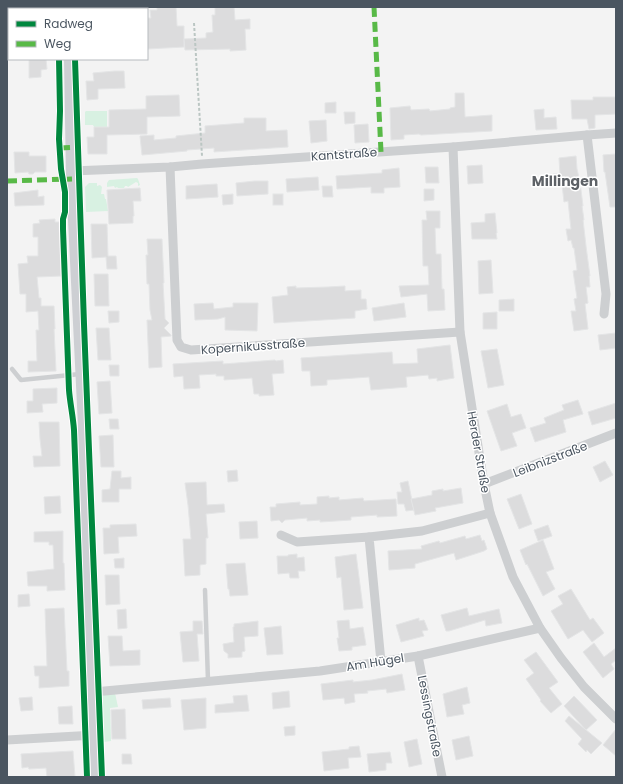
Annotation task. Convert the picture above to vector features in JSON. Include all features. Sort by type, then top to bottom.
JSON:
[{"type":"street","points":[[70,60],[72,179],[82,374],[85,523],[90,600],[97,777]]},
{"type":"street","name":"Kantstraße","points":[[72,171],[170,167],[453,147],[616,133]]},
{"type":"street","points":[[586,135],[606,294],[604,314]]},
{"type":"street","name":"Herder Straße","points":[[453,147],[460,332],[490,513],[513,577],[540,628],[584,687],[616,719]]},
{"type":"street","name":"Kopernikusstraße","points":[[170,167],[177,340],[181,347],[191,350],[460,332]]},
{"type":"street","name":"Leibnizstraße","points":[[484,484],[616,434]]},
{"type":"street","points":[[281,535],[297,542],[422,531],[490,513]]},
{"type":"street","points":[[369,536],[381,662]]},
{"type":"street","name":"Am Hügel","points":[[94,692],[320,671],[418,656],[540,628]]},
{"type":"street","name":"Lessingstraße","points":[[418,656],[442,777]]},
{"type":"street","points":[[7,740],[95,735]]},
{"type":"lane","points":[[12,369],[20,380],[82,374]]},
{"type":"lane","points":[[205,590],[208,681]]},
{"type":"path","points":[[194,23],[202,164]]},
{"type":"green space","points":[[86,111],[107,111],[107,127],[85,125]]},
{"type":"green space","points":[[137,178],[140,185],[138,186],[138,183],[136,182],[128,187],[125,186],[124,188],[115,188],[114,186],[107,187],[109,180]]},
{"type":"green space","points":[[89,183],[97,183],[97,186],[100,185],[102,187],[101,194],[104,194],[108,211],[86,212],[85,187]]},
{"type":"green space","points":[[115,693],[118,707],[110,708],[111,741],[104,742],[102,697],[105,694]]},
{"type":"building","points":[[157,7],[176,7],[177,26],[184,26],[184,47],[148,49],[148,18],[151,18],[150,10],[157,10]]},
{"type":"building","points":[[215,7],[234,7],[235,20],[250,19],[250,29],[245,29],[246,50],[185,50],[184,39],[206,38],[206,33],[213,32],[212,15],[215,15]]},
{"type":"building","points":[[29,60],[46,60],[47,69],[41,70],[41,77],[29,78]]},
{"type":"building","points":[[124,71],[125,88],[98,89],[98,99],[87,100],[86,81],[94,81],[93,73]]},
{"type":"building","points":[[455,93],[464,93],[465,117],[492,115],[492,131],[404,135],[404,139],[391,140],[390,108],[410,106],[411,110],[429,109],[430,111],[450,109],[455,107]]},
{"type":"building","points":[[179,95],[180,116],[147,117],[147,134],[107,135],[107,154],[88,154],[87,137],[94,137],[94,127],[109,127],[109,110],[146,109],[146,96]]},
{"type":"building","points":[[593,97],[616,97],[616,114],[595,115],[595,128],[589,129],[587,119],[572,119],[571,100],[593,100]]},
{"type":"building","points":[[336,102],[336,113],[325,113],[325,103]]},
{"type":"building","points":[[544,109],[544,118],[556,117],[557,129],[536,130],[534,110]]},
{"type":"building","points":[[344,112],[355,112],[355,123],[345,124]]},
{"type":"building","points":[[244,118],[266,118],[266,131],[287,130],[288,147],[214,152],[214,148],[142,155],[140,136],[154,135],[154,140],[205,133],[205,126],[244,123]]},
{"type":"building","points":[[326,120],[327,141],[311,143],[309,121]]},
{"type":"building","points":[[368,124],[369,142],[355,143],[354,125]]},
{"type":"building","points":[[14,152],[29,152],[29,156],[46,156],[46,172],[35,172],[33,174],[29,174],[28,172],[15,173]]},
{"type":"building","points":[[616,154],[616,207],[610,207],[604,172],[603,155]]},
{"type":"building","points":[[576,156],[583,206],[583,220],[590,287],[586,287],[588,303],[585,304],[588,329],[574,331],[571,311],[576,311],[574,299],[577,298],[573,271],[577,270],[574,248],[571,240],[568,241],[566,229],[571,229],[568,201],[564,202],[562,184],[554,185],[553,174],[560,174],[559,158]]},
{"type":"building","points":[[482,165],[483,183],[468,184],[467,166]]},
{"type":"building","points":[[425,167],[438,167],[439,183],[426,183]]},
{"type":"building","points":[[399,168],[400,187],[384,188],[384,193],[371,193],[371,187],[337,189],[336,176],[382,173],[382,170]]},
{"type":"building","points":[[318,177],[319,190],[287,192],[286,179]]},
{"type":"building","points":[[268,181],[268,194],[237,196],[236,183]]},
{"type":"building","points":[[217,184],[218,197],[186,199],[186,186]]},
{"type":"building","points":[[322,186],[332,186],[333,197],[323,197]]},
{"type":"building","points":[[140,188],[141,201],[133,201],[133,223],[109,224],[107,190]]},
{"type":"building","points":[[424,189],[434,189],[434,200],[424,201]]},
{"type":"building","points":[[38,190],[38,197],[44,196],[44,205],[15,206],[14,193]]},
{"type":"building","points":[[233,194],[233,204],[223,205],[222,195]]},
{"type":"building","points":[[273,194],[283,194],[283,205],[273,205]]},
{"type":"building","points":[[426,211],[440,211],[440,228],[435,228],[436,254],[441,254],[442,289],[444,289],[445,310],[428,311],[427,294],[401,297],[399,286],[429,285],[428,266],[423,266],[422,220],[427,220]]},
{"type":"building","points":[[495,213],[497,239],[472,239],[471,223],[485,222],[485,214]]},
{"type":"building","points":[[55,219],[55,222],[59,222],[61,276],[37,277],[41,306],[54,306],[56,371],[28,372],[28,361],[37,361],[36,330],[39,330],[38,311],[26,312],[26,294],[20,294],[18,264],[28,263],[27,256],[38,256],[38,237],[33,237],[33,224],[40,223],[39,220]]},
{"type":"building","points":[[91,224],[107,224],[108,256],[116,256],[117,269],[107,269],[106,257],[92,258]]},
{"type":"building","points":[[147,239],[162,239],[165,319],[169,323],[164,328],[171,335],[161,337],[162,367],[149,368],[147,320],[152,320],[149,284],[147,284]]},
{"type":"building","points":[[491,260],[493,293],[479,294],[478,261]]},
{"type":"building","points":[[94,274],[108,274],[109,306],[95,306]]},
{"type":"building","points":[[296,286],[296,288],[345,286],[345,291],[361,290],[361,299],[366,299],[367,309],[355,311],[355,318],[274,323],[272,297],[288,295],[287,287]]},
{"type":"building","points":[[514,299],[514,311],[499,311],[499,300]]},
{"type":"building","points":[[213,303],[214,309],[233,307],[233,303],[258,303],[257,331],[225,330],[225,317],[218,319],[195,320],[194,304]]},
{"type":"building","points":[[404,303],[406,317],[374,321],[372,308]]},
{"type":"building","points":[[108,311],[119,311],[119,322],[109,323]]},
{"type":"building","points":[[497,312],[497,329],[483,329],[483,313]]},
{"type":"building","points":[[96,328],[109,328],[111,360],[98,360]]},
{"type":"building","points":[[616,333],[616,348],[600,350],[598,335]]},
{"type":"building","points":[[450,345],[454,378],[437,381],[437,378],[429,379],[428,375],[406,377],[407,387],[371,390],[369,377],[327,380],[327,385],[311,386],[310,371],[302,371],[301,358],[392,352],[393,364],[418,363],[417,349]]},
{"type":"building","points":[[497,349],[504,385],[488,388],[481,351]]},
{"type":"building","points":[[283,360],[284,373],[272,374],[274,395],[259,396],[259,394],[254,394],[252,378],[224,380],[224,376],[216,376],[216,374],[199,375],[200,388],[184,389],[183,376],[174,377],[173,364],[223,361],[223,364]]},
{"type":"building","points":[[109,365],[119,365],[119,376],[110,376]]},
{"type":"building","points":[[110,381],[112,413],[99,414],[97,382]]},
{"type":"building","points":[[57,388],[57,403],[42,404],[43,412],[27,413],[27,401],[33,401],[33,389]]},
{"type":"building","points":[[578,400],[583,414],[563,420],[566,432],[535,442],[530,428],[546,423],[544,418],[564,410],[562,405]]},
{"type":"building","points":[[616,403],[616,418],[592,425],[588,412]]},
{"type":"building","points":[[507,404],[511,417],[521,414],[526,428],[512,433],[517,446],[501,451],[487,411]]},
{"type":"building","points":[[109,419],[118,419],[119,429],[110,429]]},
{"type":"building","points":[[39,422],[59,422],[60,466],[34,467],[33,456],[42,456]]},
{"type":"building","points":[[113,435],[114,467],[101,467],[99,436]]},
{"type":"building","points":[[605,461],[613,475],[600,482],[593,467]]},
{"type":"building","points":[[237,470],[238,481],[228,482],[227,471]]},
{"type":"building","points":[[112,471],[121,471],[121,478],[131,477],[131,489],[119,489],[119,502],[102,502],[102,490],[110,489]]},
{"type":"building","points":[[408,481],[414,510],[406,511],[404,504],[398,504],[397,492],[402,492],[400,483]]},
{"type":"building","points":[[206,482],[207,505],[224,504],[225,512],[206,514],[208,538],[206,538],[206,564],[200,565],[200,575],[185,576],[183,539],[191,539],[185,483]]},
{"type":"building","points":[[461,488],[463,503],[435,508],[436,511],[415,515],[411,499],[432,495],[432,491]]},
{"type":"building","points":[[521,494],[532,524],[519,529],[507,499]]},
{"type":"building","points":[[60,496],[61,513],[45,514],[44,497]]},
{"type":"building","points":[[329,496],[329,498],[339,497],[339,500],[363,498],[364,501],[396,499],[397,516],[377,517],[377,515],[351,517],[351,520],[320,522],[320,520],[307,521],[307,518],[285,520],[282,523],[279,520],[271,521],[270,507],[276,507],[276,504],[300,502],[300,505],[317,504],[317,497]]},
{"type":"building","points":[[257,521],[258,538],[240,539],[239,522]]},
{"type":"building","points":[[136,524],[137,536],[118,537],[119,553],[104,554],[103,528],[110,528],[110,525]]},
{"type":"building","points":[[548,525],[552,536],[538,541],[534,530]]},
{"type":"building","points":[[63,531],[65,590],[47,591],[47,586],[28,586],[27,572],[54,569],[53,545],[49,545],[49,542],[34,542],[34,532]]},
{"type":"building","points":[[480,535],[482,541],[484,540],[487,549],[484,551],[456,560],[454,553],[415,564],[415,568],[389,570],[388,551],[422,549],[421,546],[439,541],[440,543],[465,536],[466,539]]},
{"type":"building","points":[[543,540],[554,569],[546,572],[555,589],[543,596],[527,564],[526,565],[520,550]]},
{"type":"building","points":[[297,554],[297,558],[304,557],[305,571],[298,571],[299,578],[290,578],[289,573],[278,574],[277,556]]},
{"type":"building","points":[[356,554],[363,608],[344,610],[341,577],[337,578],[335,557]]},
{"type":"building","points":[[124,558],[124,568],[115,568],[114,559]]},
{"type":"building","points":[[245,563],[248,595],[230,596],[226,564]]},
{"type":"building","points":[[105,575],[119,575],[120,604],[106,605]]},
{"type":"building","points":[[571,589],[590,620],[593,618],[604,633],[592,642],[583,630],[568,639],[551,611],[563,604],[558,596]]},
{"type":"building","points":[[29,594],[30,606],[18,607],[18,595]]},
{"type":"building","points":[[64,608],[69,686],[39,688],[39,676],[35,676],[34,666],[47,666],[45,609]]},
{"type":"building","points":[[467,608],[469,616],[499,609],[502,623],[486,626],[485,620],[446,631],[441,615]]},
{"type":"building","points":[[126,609],[127,628],[118,629],[117,610]]},
{"type":"building","points":[[419,618],[419,621],[424,620],[428,630],[422,631],[424,636],[401,642],[396,625]]},
{"type":"building","points":[[349,620],[350,629],[363,627],[366,645],[352,647],[352,650],[339,651],[337,621]]},
{"type":"building","points":[[193,621],[202,621],[203,634],[197,634],[199,661],[183,662],[180,632],[193,631]]},
{"type":"building","points":[[258,621],[258,636],[244,637],[245,651],[242,652],[242,657],[228,658],[228,654],[224,651],[223,644],[234,642],[234,624]]},
{"type":"building","points":[[281,626],[283,654],[267,655],[264,628]]},
{"type":"building","points":[[108,636],[122,636],[123,651],[140,650],[140,665],[110,666]]},
{"type":"building","points":[[594,643],[604,657],[616,648],[616,660],[611,664],[614,669],[603,678],[583,652]]},
{"type":"building","points":[[536,652],[558,682],[549,688],[562,704],[551,713],[540,701],[541,700],[526,679],[534,673],[524,660]]},
{"type":"building","points":[[402,674],[405,690],[387,693],[386,689],[354,694],[355,702],[345,704],[344,698],[323,700],[321,684],[353,680],[353,682],[372,680]]},
{"type":"building","points":[[467,687],[470,703],[462,705],[464,714],[447,717],[443,694]]},
{"type":"building","points":[[289,691],[290,707],[273,709],[272,693]]},
{"type":"building","points":[[247,695],[249,711],[215,713],[215,705],[234,703],[233,696]]},
{"type":"building","points":[[574,696],[597,720],[586,730],[564,706]]},
{"type":"building","points":[[32,697],[33,710],[21,711],[19,698]]},
{"type":"building","points":[[170,698],[171,707],[143,709],[142,700]]},
{"type":"building","points":[[206,698],[206,728],[184,730],[181,700]]},
{"type":"building","points":[[72,706],[73,724],[59,724],[58,707]]},
{"type":"building","points":[[125,709],[126,739],[112,739],[111,710]]},
{"type":"building","points":[[569,716],[602,743],[591,754],[587,750],[586,752],[578,744],[582,739],[565,721]]},
{"type":"building","points":[[295,726],[295,735],[285,736],[284,727]]},
{"type":"building","points":[[616,729],[616,756],[603,745]]},
{"type":"building","points":[[469,736],[473,756],[456,760],[452,740]]},
{"type":"building","points":[[417,739],[422,764],[409,767],[404,742]]},
{"type":"building","points":[[359,746],[361,757],[348,758],[349,768],[324,771],[322,752],[349,749],[349,747]]},
{"type":"building","points":[[73,751],[75,777],[47,777],[46,768],[22,768],[21,754]]},
{"type":"building","points":[[390,752],[392,763],[386,763],[386,770],[369,772],[367,754]]},
{"type":"building","points":[[122,754],[131,754],[132,764],[122,764]]},
{"type":"marked path","points":[[374,7],[381,152]]},
{"type":"marked path","points":[[60,148],[78,147]]},
{"type":"marked path","points":[[7,181],[72,179]]},
{"type":"cycle path","points":[[59,60],[59,139],[61,169],[65,192],[63,229],[69,390],[74,430],[87,777]]},
{"type":"cycle path","points":[[75,60],[102,777]]},
{"type":"district","name":"Millingen","points":[[565,181]]}]
